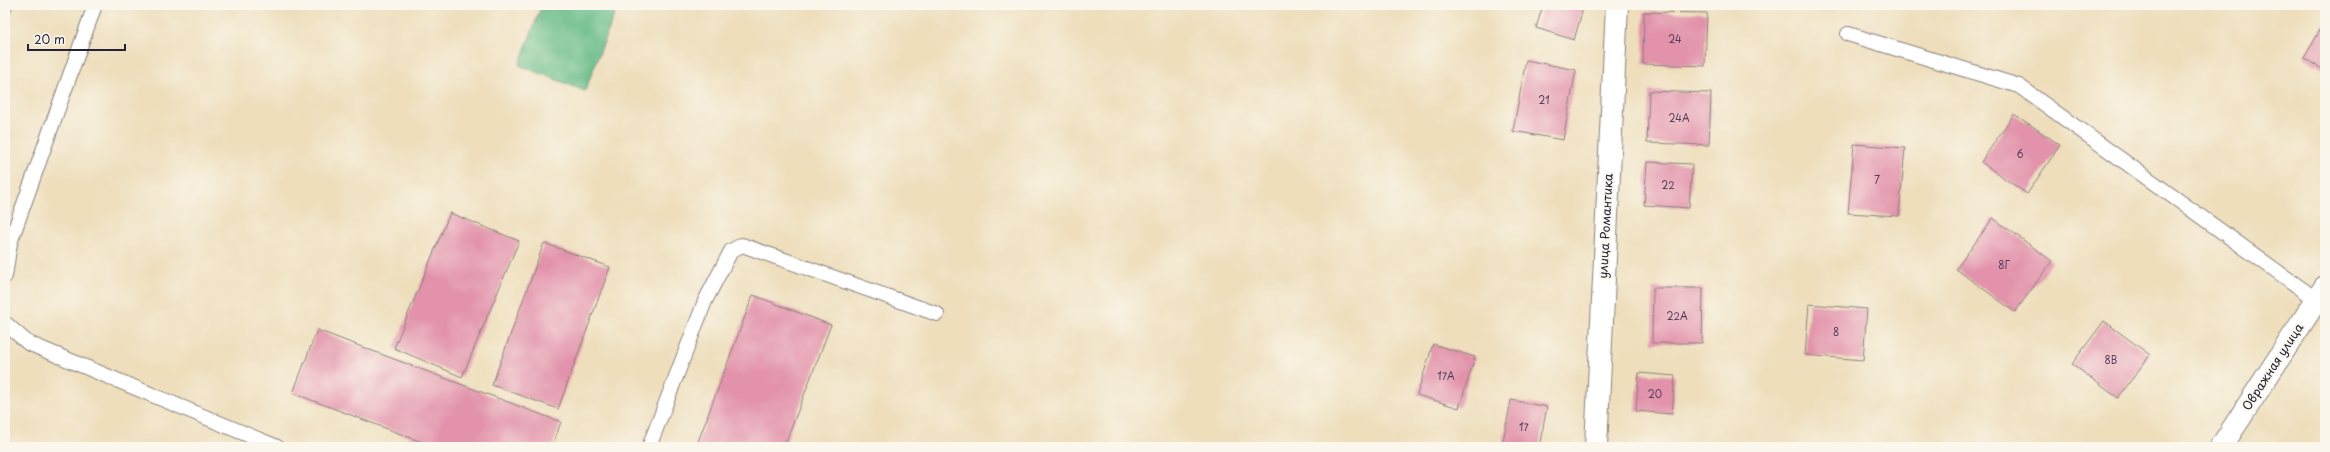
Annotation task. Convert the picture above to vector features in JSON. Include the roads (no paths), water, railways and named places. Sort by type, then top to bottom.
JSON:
[{"type":"street","name":"улица Романтика","points":[[1596,447],[1617,5]]},
{"type":"street","name":"Овражная улица","points":[[2221,447],[2321,293]]},
{"type":"lane","points":[[5,276],[10,243],[95,5]]},
{"type":"lane","points":[[1848,34],[2018,86],[2321,293]]},
{"type":"lane","points":[[649,447],[705,301],[731,251],[742,245],[937,314]]},
{"type":"lane","points":[[5,323],[28,343],[277,447]]}]
